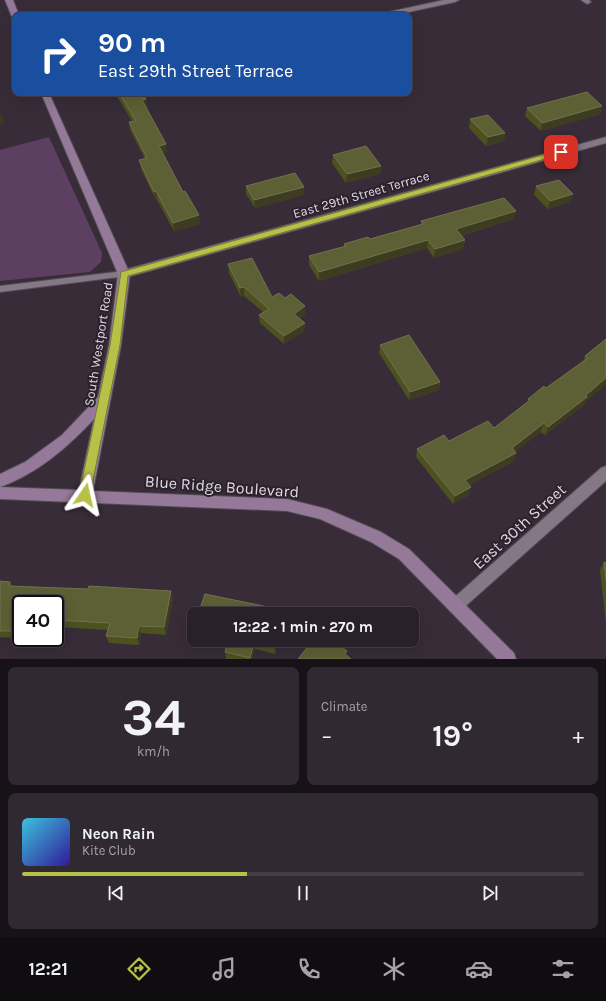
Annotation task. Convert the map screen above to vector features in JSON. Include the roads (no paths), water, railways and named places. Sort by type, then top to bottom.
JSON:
[{"type":"street","points":[[9,0],[14,12]]},
{"type":"street","points":[[398,12],[455,0]]},
{"type":"street","name":"South Westport Road","points":[[46,96],[124,274],[115,345],[85,495]]},
{"type":"street","name":"East 29th Street Terrace","points":[[124,274],[606,140]]},
{"type":"street","points":[[0,481],[30,466],[67,439],[104,399]]},
{"type":"street","name":"East 30th Street","points":[[455,606],[606,472]]},
{"type":"street","name":"Blue Ridge Boulevard","points":[[0,493],[85,495],[287,505],[322,513],[376,537],[404,554],[508,659]]},
{"type":"lane","points":[[0,289],[124,274]]}]
